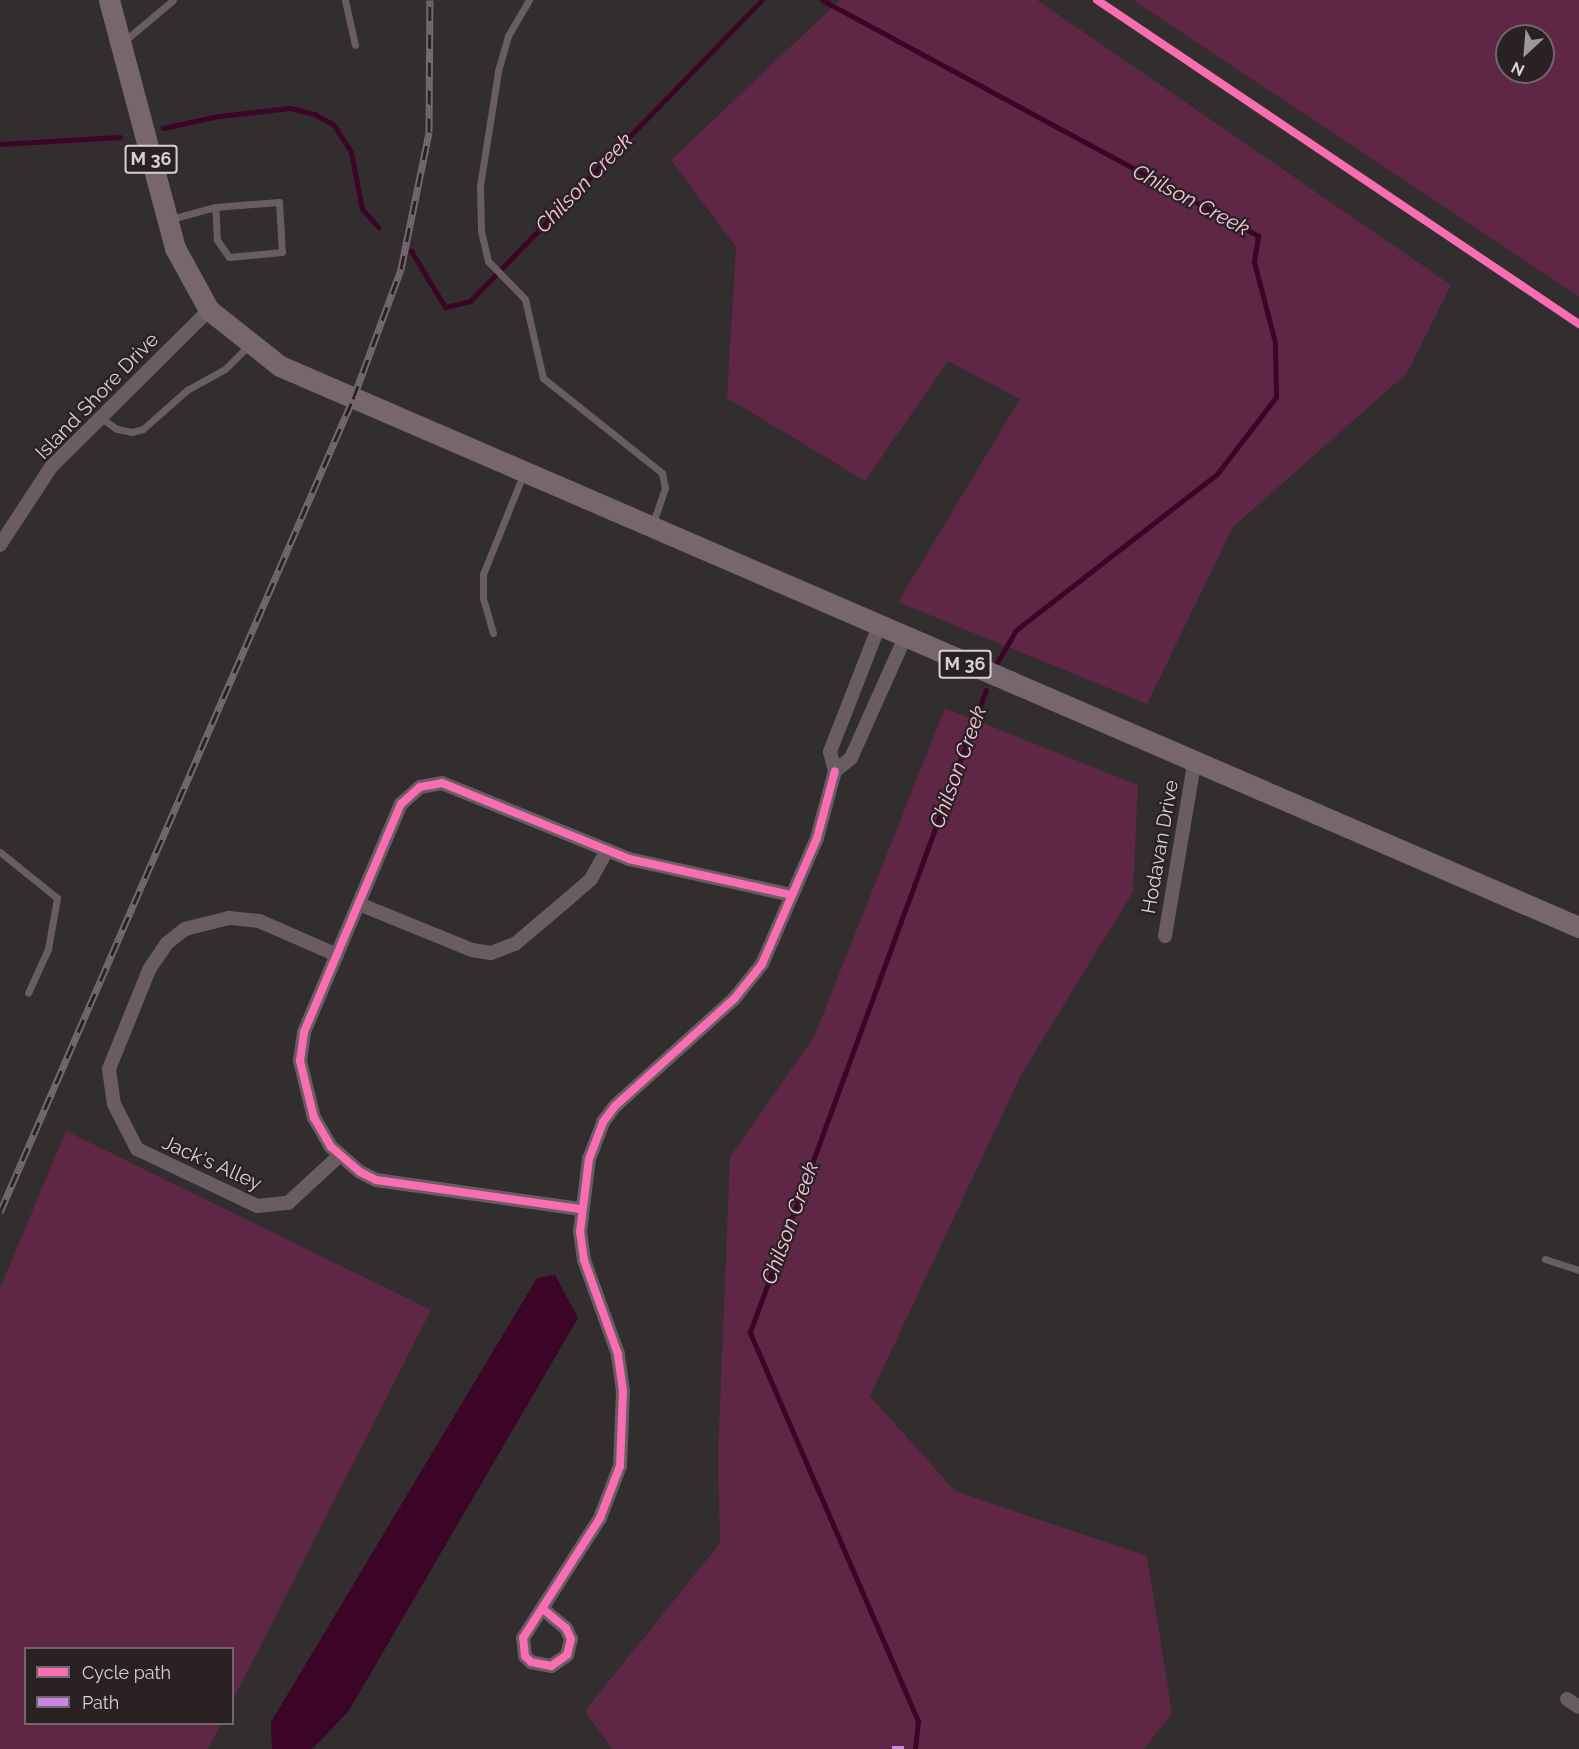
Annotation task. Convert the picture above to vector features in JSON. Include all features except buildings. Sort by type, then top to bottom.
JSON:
[{"type":"main road","name":"M 36","points":[[109,0],[165,220],[191,281],[209,310],[249,345],[280,366],[1194,764],[1579,927]]},
{"type":"street","name":"Island Shore Drive","points":[[0,546],[51,467],[209,310]]},
{"type":"street","points":[[543,1609],[600,1518],[620,1466],[623,1391],[618,1354],[584,1260],[580,1209],[589,1159],[603,1122],[629,1090],[735,999],[762,964],[820,830],[835,771],[830,752],[879,626]]},
{"type":"street","points":[[835,771],[851,758],[904,637]]},
{"type":"street","name":"Hodavan Drive","points":[[1165,936],[1194,764]]},
{"type":"street","points":[[580,1209],[376,1180],[360,1172],[331,1148],[314,1119],[300,1061],[304,1032],[401,804],[410,794],[432,783],[442,783],[607,850],[654,866],[792,895]]},
{"type":"street","points":[[359,904],[472,950],[491,953],[515,944],[591,879],[607,850]]},
{"type":"street","name":"Jack's Alley","points":[[337,955],[260,921],[229,918],[185,929],[167,943],[149,970],[109,1069],[114,1104],[137,1149],[257,1206],[288,1203],[340,1155]]},
{"type":"lane","points":[[121,44],[173,0]]},
{"type":"lane","points":[[345,0],[355,45]]},
{"type":"lane","points":[[529,0],[508,36],[492,109],[479,212],[488,261],[512,282],[525,298],[543,378],[662,473],[665,488],[651,528]]},
{"type":"lane","points":[[165,220],[214,207],[279,202],[282,252],[229,257],[217,240],[214,207]]},
{"type":"lane","points":[[101,418],[117,429],[143,429],[187,390],[225,369],[249,345]]},
{"type":"lane","points":[[493,633],[483,598],[483,573],[524,473]]},
{"type":"lane","points":[[0,852],[57,898],[48,949],[28,993]]},
{"type":"lane","points":[[1545,1260],[1579,1270]]},
{"type":"shaded area","points":[[840,0],[1037,0],[1451,285],[1407,373],[1233,527],[1147,704],[898,602],[1020,399],[948,361],[865,481],[727,398],[736,247],[671,160]]},
{"type":"shaded area","points":[[1133,0],[1579,0],[1579,297]]},
{"type":"shaded area","points":[[945,708],[1138,785],[1133,892],[1022,1073],[870,1396],[955,1491],[1147,1556],[1172,1713],[1144,1749],[612,1749],[585,1711],[720,1543],[718,1455],[730,1157],[814,1037]]},
{"type":"shaded area","points":[[66,1131],[431,1310],[234,1698],[234,1647],[24,1647],[24,1725],[220,1725],[208,1749],[0,1749],[0,1288]]},
{"type":"shaded area","points":[[555,1275],[578,1318],[348,1712],[312,1749],[272,1749],[271,1722],[537,1278]]},
{"type":"waterway","name":"Chilson Creek","points":[[411,251],[445,307],[470,301],[762,0]]},
{"type":"waterway","name":"Chilson Creek","points":[[822,0],[1258,236],[1254,262],[1275,342],[1276,397],[1217,474],[1016,630],[994,668]]},
{"type":"waterway","name":"Chilson Creek","points":[[163,128],[219,116],[290,108],[314,114],[333,124],[351,152],[362,209],[379,228]]},
{"type":"waterway","name":"Chilson Creek","points":[[0,144],[120,137]]},
{"type":"waterway","name":"Chilson Creek","points":[[915,1749],[918,1721],[750,1332],[986,690]]},
{"type":"railway","points":[[0,1212],[353,399],[401,269],[429,132],[430,0]]},
{"type":"marked path","points":[[892,1749],[910,1749]]},
{"type":"cycle path","points":[[1097,0],[1579,324]]},
{"type":"cycle path","points":[[543,1609],[566,1628],[571,1639],[567,1655],[551,1666],[531,1662],[525,1656],[523,1638],[600,1518],[620,1466],[623,1391],[618,1354],[584,1260],[580,1232],[589,1159],[603,1122],[615,1106],[734,999],[762,964],[817,838],[835,771]]},
{"type":"cycle path","points":[[580,1209],[376,1180],[360,1172],[331,1147],[314,1118],[300,1061],[304,1032],[401,804],[420,787],[442,783],[629,859],[792,895]]}]
